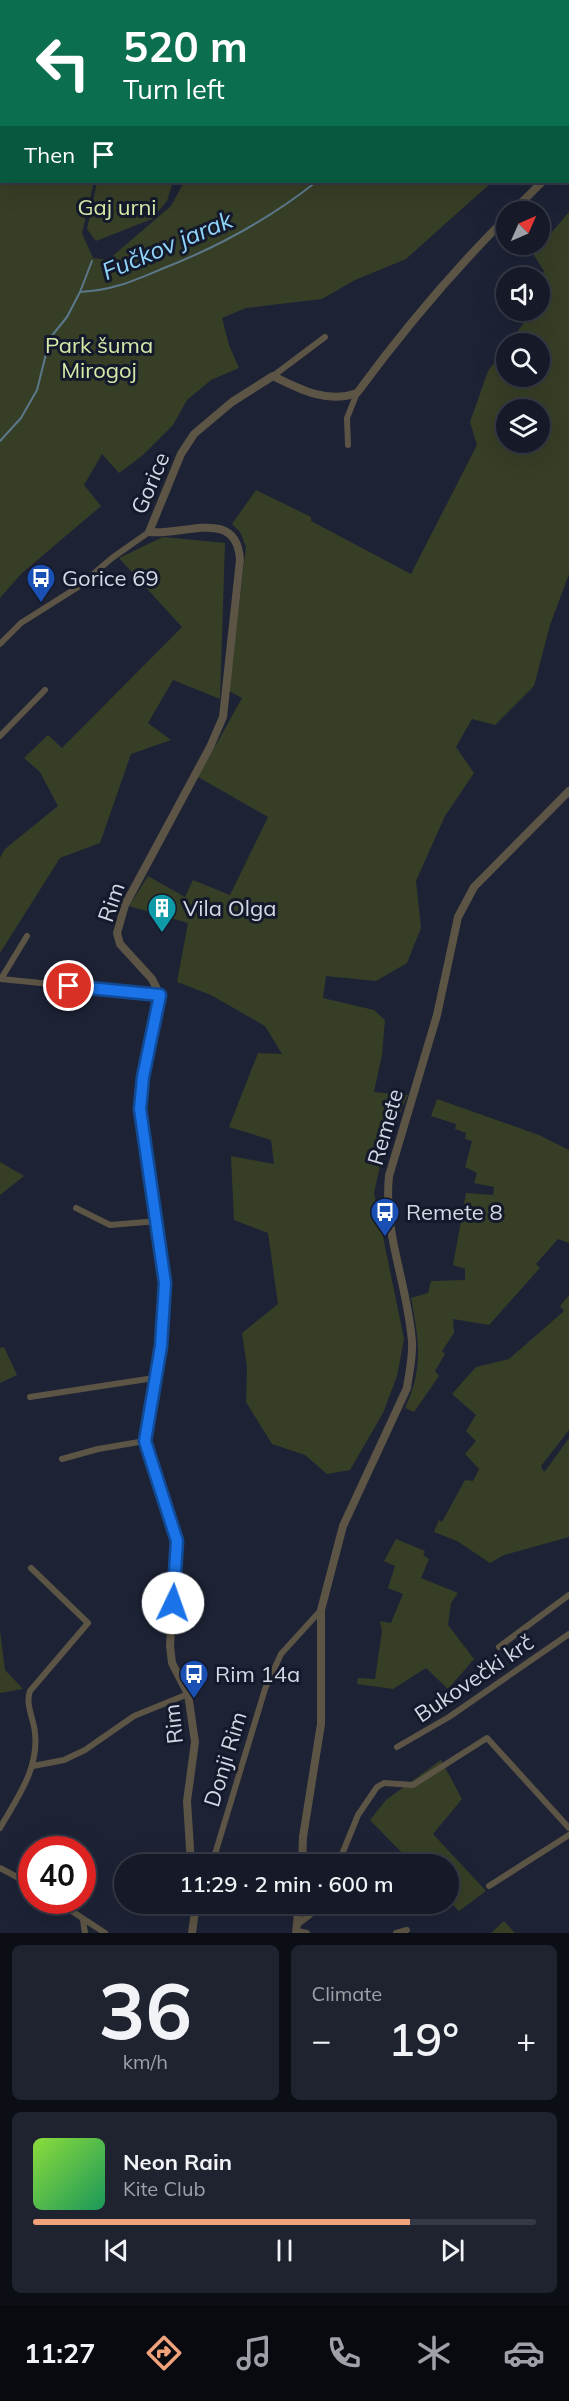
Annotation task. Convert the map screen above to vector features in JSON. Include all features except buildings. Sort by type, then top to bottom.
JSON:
[{"type":"street","points":[[523,201],[541,183]]},
{"type":"street","points":[[348,445],[347,418],[357,393],[407,325],[452,272],[496,228]]},
{"type":"street","name":"Gorice","points":[[0,644],[21,623],[78,587],[112,558],[149,532],[181,454],[194,434],[232,402],[273,376],[325,337]]},
{"type":"street","points":[[273,376],[318,396],[341,397],[357,393]]},
{"type":"street","name":"Rim","points":[[149,532],[207,527],[229,531],[237,539],[240,560],[223,717],[210,747],[125,905],[117,933],[120,944],[153,979],[160,995],[143,1077],[140,1109],[158,1221],[165,1283],[161,1346],[145,1441],[177,1541],[170,1646],[172,1664],[189,1694],[195,1742],[187,1801],[190,1854]]},
{"type":"street","points":[[0,736],[45,690]]},
{"type":"street","name":"Remete","points":[[302,1854],[321,1724],[321,1610],[343,1526],[407,1388],[412,1342],[398,1263],[390,1236],[387,1202],[389,1176],[437,1015],[458,917],[474,888],[569,791]]},
{"type":"street","points":[[27,936],[1,979],[160,995]]},
{"type":"street","points":[[76,1208],[110,1225],[158,1221]]},
{"type":"street","points":[[30,1398],[154,1378]]},
{"type":"street","points":[[62,1459],[98,1449],[145,1441]]},
{"type":"street","points":[[0,1828],[33,1766],[35,1733],[27,1698],[88,1623],[31,1569]]},
{"type":"street","points":[[499,1647],[569,1595]]},
{"type":"street","name":"Donji Rim","points":[[215,1854],[265,1689],[281,1654],[321,1610]]},
{"type":"street","name":"Bukovečki krč","points":[[396,1747],[449,1717],[569,1634]]},
{"type":"street","points":[[33,1766],[64,1760],[85,1750],[134,1716],[189,1694]]},
{"type":"street","points":[[342,1854],[358,1815],[377,1787],[384,1783],[413,1785],[487,1738],[569,1828]]},
{"type":"street","points":[[489,1886],[569,1835]]},
{"type":"street","points":[[0,1868],[18,1878]]},
{"type":"street","points":[[75,1914],[105,1933]]},
{"type":"street","points":[[192,1933],[195,1914]]},
{"type":"street","points":[[297,1929],[298,1914]]},
{"type":"street","points":[[297,1929],[311,1914]]},
{"type":"street","points":[[83,1920],[85,1933]]},
{"type":"street","points":[[297,1929],[307,1933]]},
{"type":"street","points":[[396,1933],[407,1930]]},
{"type":"green space","name":"Park šuma Mirogoj","points":[[0,183],[94,183],[82,233],[93,258],[108,260],[171,206],[183,183],[491,183],[406,259],[355,280],[322,299],[246,308],[222,318],[229,345],[239,368],[211,380],[187,400],[173,425],[143,455],[119,473],[102,454],[84,485],[101,506],[21,574],[0,598]]},
{"type":"green space","name":"Gaj urni","points":[[97,183],[173,183],[167,201],[152,219],[96,241],[87,229]]},
{"type":"green space","points":[[569,212],[569,574],[550,625],[534,686],[495,725],[472,719],[456,747],[474,773],[445,816],[416,881],[421,928],[407,963],[376,981],[326,976],[323,998],[374,1010],[385,1020],[382,1055],[374,1092],[408,1095],[384,1148],[374,1193],[404,1339],[397,1376],[383,1413],[350,1470],[327,1474],[305,1455],[272,1444],[246,1402],[247,1367],[242,1333],[278,1304],[268,1233],[234,1220],[231,1156],[274,1164],[271,1140],[229,1127],[258,1053],[282,1054],[265,1026],[211,995],[177,982],[188,923],[129,906],[148,876],[185,897],[193,880],[230,895],[268,817],[198,777],[242,698],[229,691],[246,547],[240,532],[232,524],[256,490],[311,517],[311,521],[411,574],[477,445],[470,422],[488,371],[496,360],[496,387],[550,387],[550,333],[516,333],[524,321],[550,321],[550,267],[541,267],[534,255],[550,255],[550,234]]},
{"type":"green space","points":[[163,537],[225,543],[220,699],[173,680],[148,723],[171,740],[131,754],[100,843],[60,858],[0,953],[0,858],[5,849],[58,806],[40,772],[24,758],[48,735],[62,748],[182,627],[119,558]]},
{"type":"green space","points":[[437,1099],[539,1135],[569,1150],[569,1243],[558,1239],[536,1264],[540,1268],[489,1325],[453,1319],[454,1333],[442,1351],[445,1354],[435,1371],[439,1376],[414,1412],[405,1408],[415,1380],[418,1354],[411,1298],[428,1293],[431,1281],[465,1280],[465,1269],[453,1265],[466,1193],[493,1195],[494,1187],[474,1183],[477,1173],[465,1167],[472,1141],[465,1139],[466,1133],[455,1129],[456,1124],[431,1116]]},
{"type":"green space","points":[[0,1162],[24,1176],[0,1195]]},
{"type":"green space","points":[[569,1295],[569,1430],[541,1466],[544,1472],[569,1438],[569,1537],[504,1555],[490,1563],[457,1541],[434,1532],[439,1520],[442,1522],[465,1480],[473,1481],[479,1469],[465,1454],[476,1441],[466,1431],[476,1415],[452,1394],[476,1367],[509,1359],[564,1311],[560,1306]]},
{"type":"green space","points":[[4,1347],[17,1375],[0,1383],[0,1348]]},
{"type":"green space","points":[[396,1539],[425,1551],[423,1555],[429,1559],[421,1578],[458,1593],[451,1603],[448,1625],[474,1659],[448,1689],[426,1668],[393,1689],[357,1684],[358,1678],[375,1679],[382,1631],[380,1621],[391,1623],[403,1594],[388,1588],[395,1566],[384,1561]]},
{"type":"green space","points":[[0,1631],[5,1670],[23,1689],[0,1693]]},
{"type":"green space","points":[[441,1760],[462,1799],[433,1834],[452,1854],[403,1854],[370,1820],[386,1800]]},
{"type":"green space","points":[[459,1862],[486,1891],[459,1911]]},
{"type":"green space","points":[[504,1921],[515,1933],[491,1933]]},
{"type":"waterway","name":"Fučkov jarak","points":[[0,441],[21,418],[37,390],[50,338],[67,317],[80,292],[123,284],[205,251],[262,220],[315,183]]},
{"type":"waterway","points":[[80,292],[92,261]]},
{"type":"place","name":"Gorice 69","points":[[41,604]]},
{"type":"place","name":"Vila Olga","points":[[162,934]]},
{"type":"place","name":"Remete 8","points":[[385,1238]]},
{"type":"place","name":"Rim 14a","points":[[194,1700]]},
{"type":"route","points":[[69,986],[160,995],[143,1077],[140,1109],[149,1179],[158,1221],[165,1283],[161,1346],[145,1430],[145,1441],[177,1541],[173,1603]]}]
